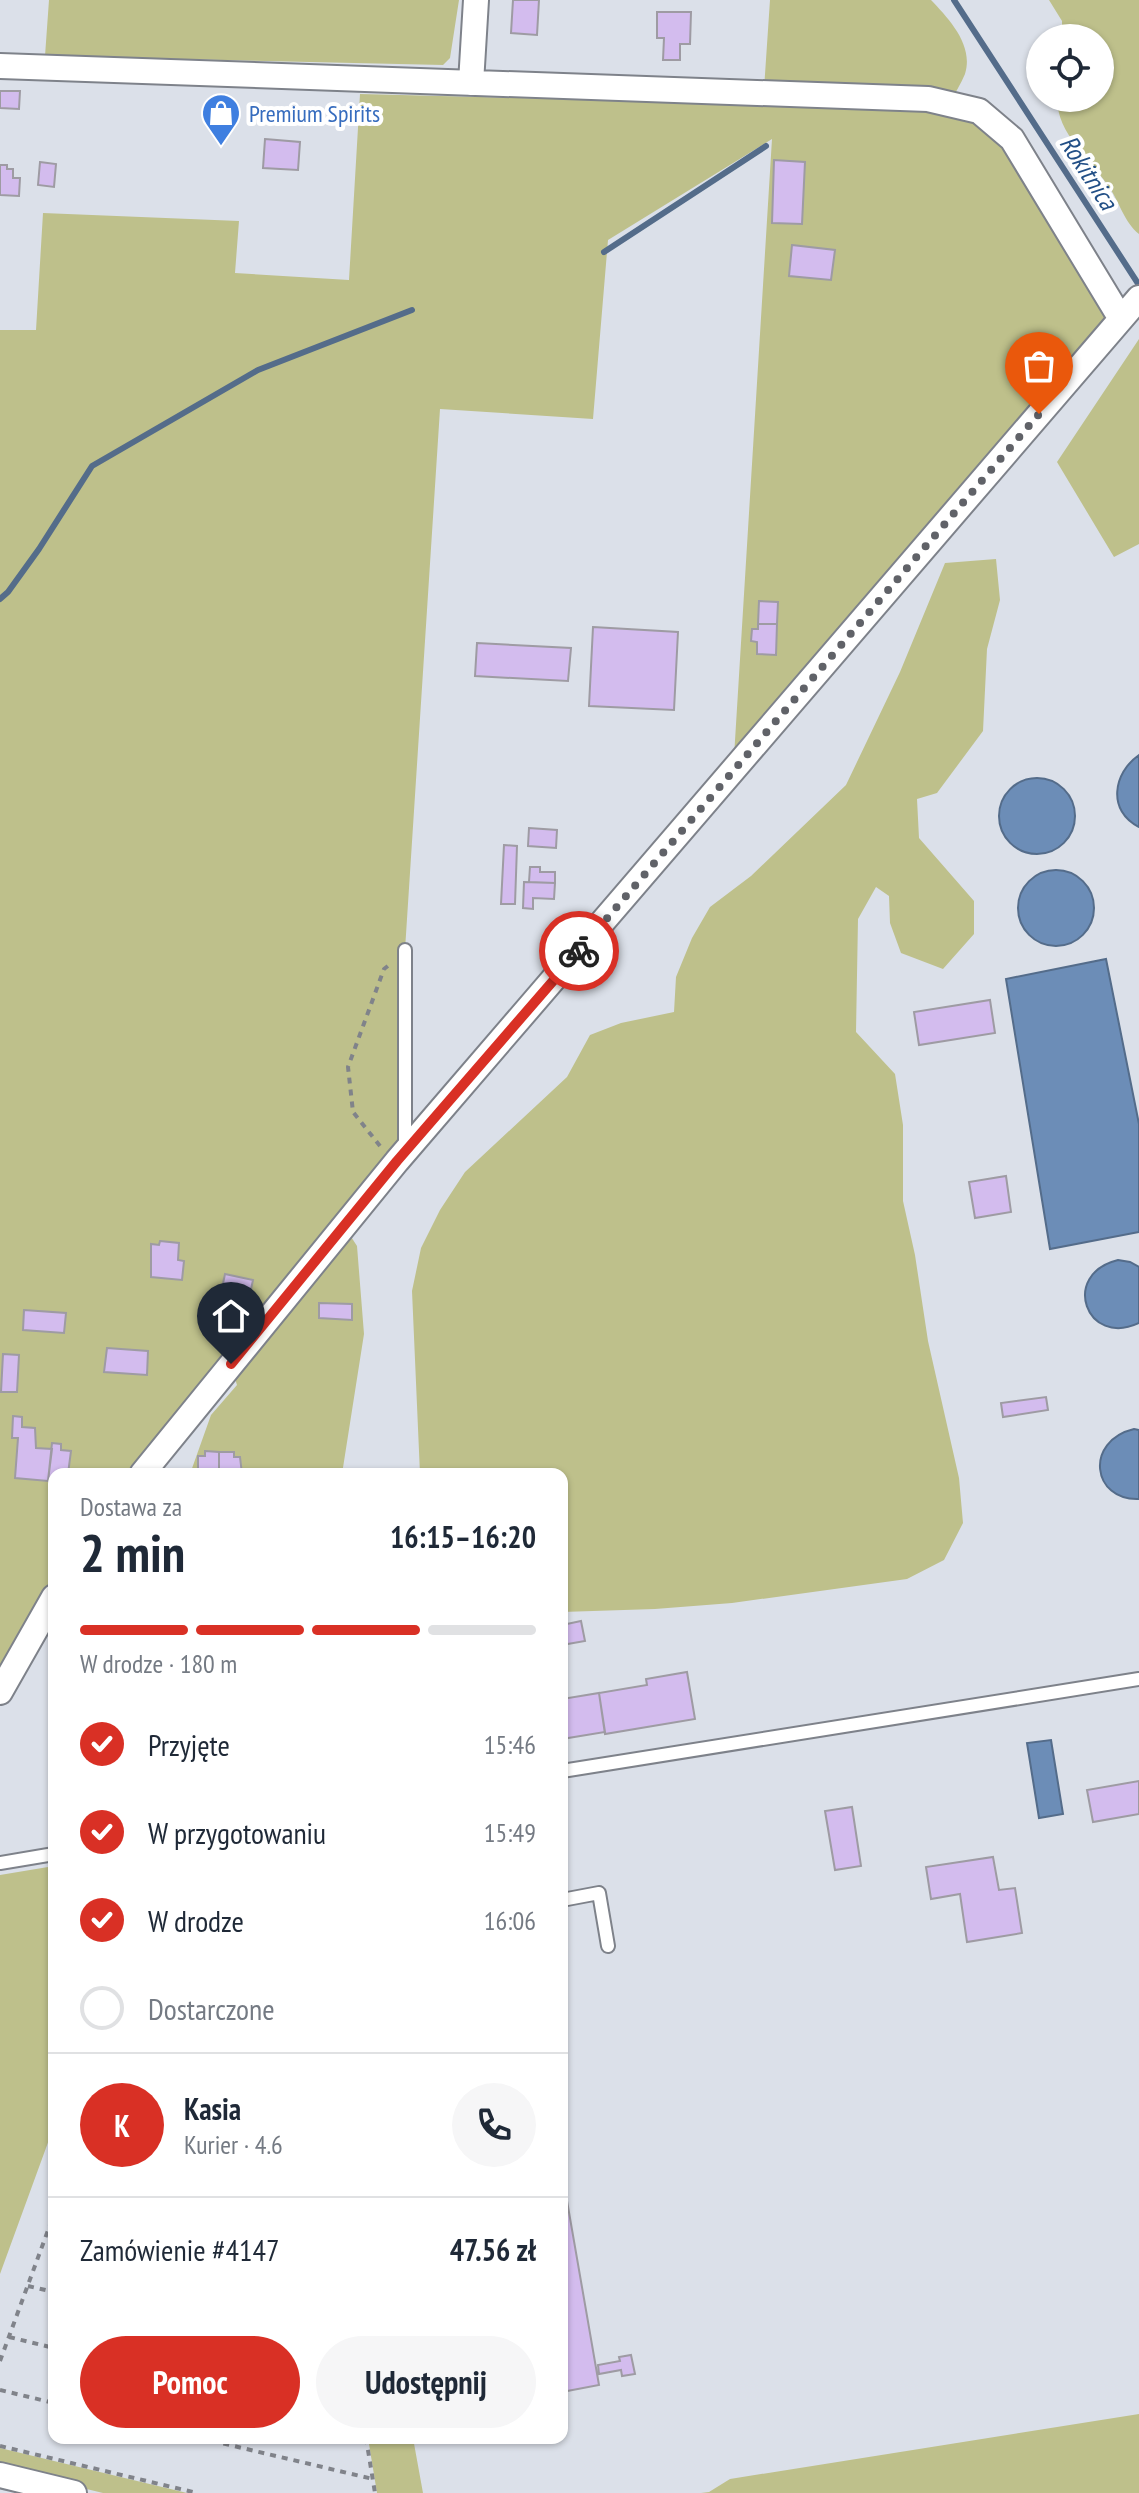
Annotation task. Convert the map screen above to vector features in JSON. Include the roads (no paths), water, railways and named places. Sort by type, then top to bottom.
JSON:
[{"type":"street","points":[[471,83],[476,0]]},
{"type":"street","points":[[0,66],[928,99],[979,111],[1012,139],[1132,306],[401,1156],[147,1468]]},
{"type":"street","points":[[0,1692],[48,1608]]},
{"type":"street","points":[[0,2475],[74,2493]]},
{"type":"lane","points":[[401,1156],[405,950]]},
{"type":"lane","points":[[568,1770],[1139,1679]]},
{"type":"lane","points":[[0,1863],[48,1855]]},
{"type":"lane","points":[[568,1899],[599,1893],[608,1946]]},
{"type":"water","points":[[1139,755],[1139,827],[1122,812],[1117,792],[1124,772]]},
{"type":"water","points":[[1037,778],[1051,781],[1064,789],[1072,802],[1075,816],[1072,830],[1064,843],[1051,851],[1037,854],[1023,851],[1010,843],[1002,830],[999,816],[1002,802],[1010,789],[1023,781]]},
{"type":"water","points":[[1049,870],[1063,870],[1077,876],[1088,887],[1094,908],[1091,923],[1083,935],[1063,946],[1049,946],[1035,940],[1024,929],[1018,915],[1018,901],[1024,887],[1035,876]]},
{"type":"water","points":[[1106,959],[1139,1124],[1139,1232],[1050,1249],[1006,979]]},
{"type":"water","points":[[1118,1260],[1139,1267],[1139,1323],[1121,1328],[1105,1326],[1094,1318],[1087,1306],[1085,1293],[1089,1279],[1100,1268]]},
{"type":"water","points":[[1134,1429],[1139,1430],[1139,1499],[1123,1497],[1111,1491],[1100,1469],[1107,1445]]},
{"type":"water","points":[[1051,1740],[1063,1814],[1039,1818],[1027,1743]]},
{"type":"waterway","name":"Rokitnica","points":[[954,0],[1139,285]]},
{"type":"waterway","points":[[604,252],[766,146]]},
{"type":"waterway","points":[[0,599],[39,549],[92,466],[258,370],[412,310]]},
{"type":"place","name":"Premium Spirits","points":[[221,147]]}]
